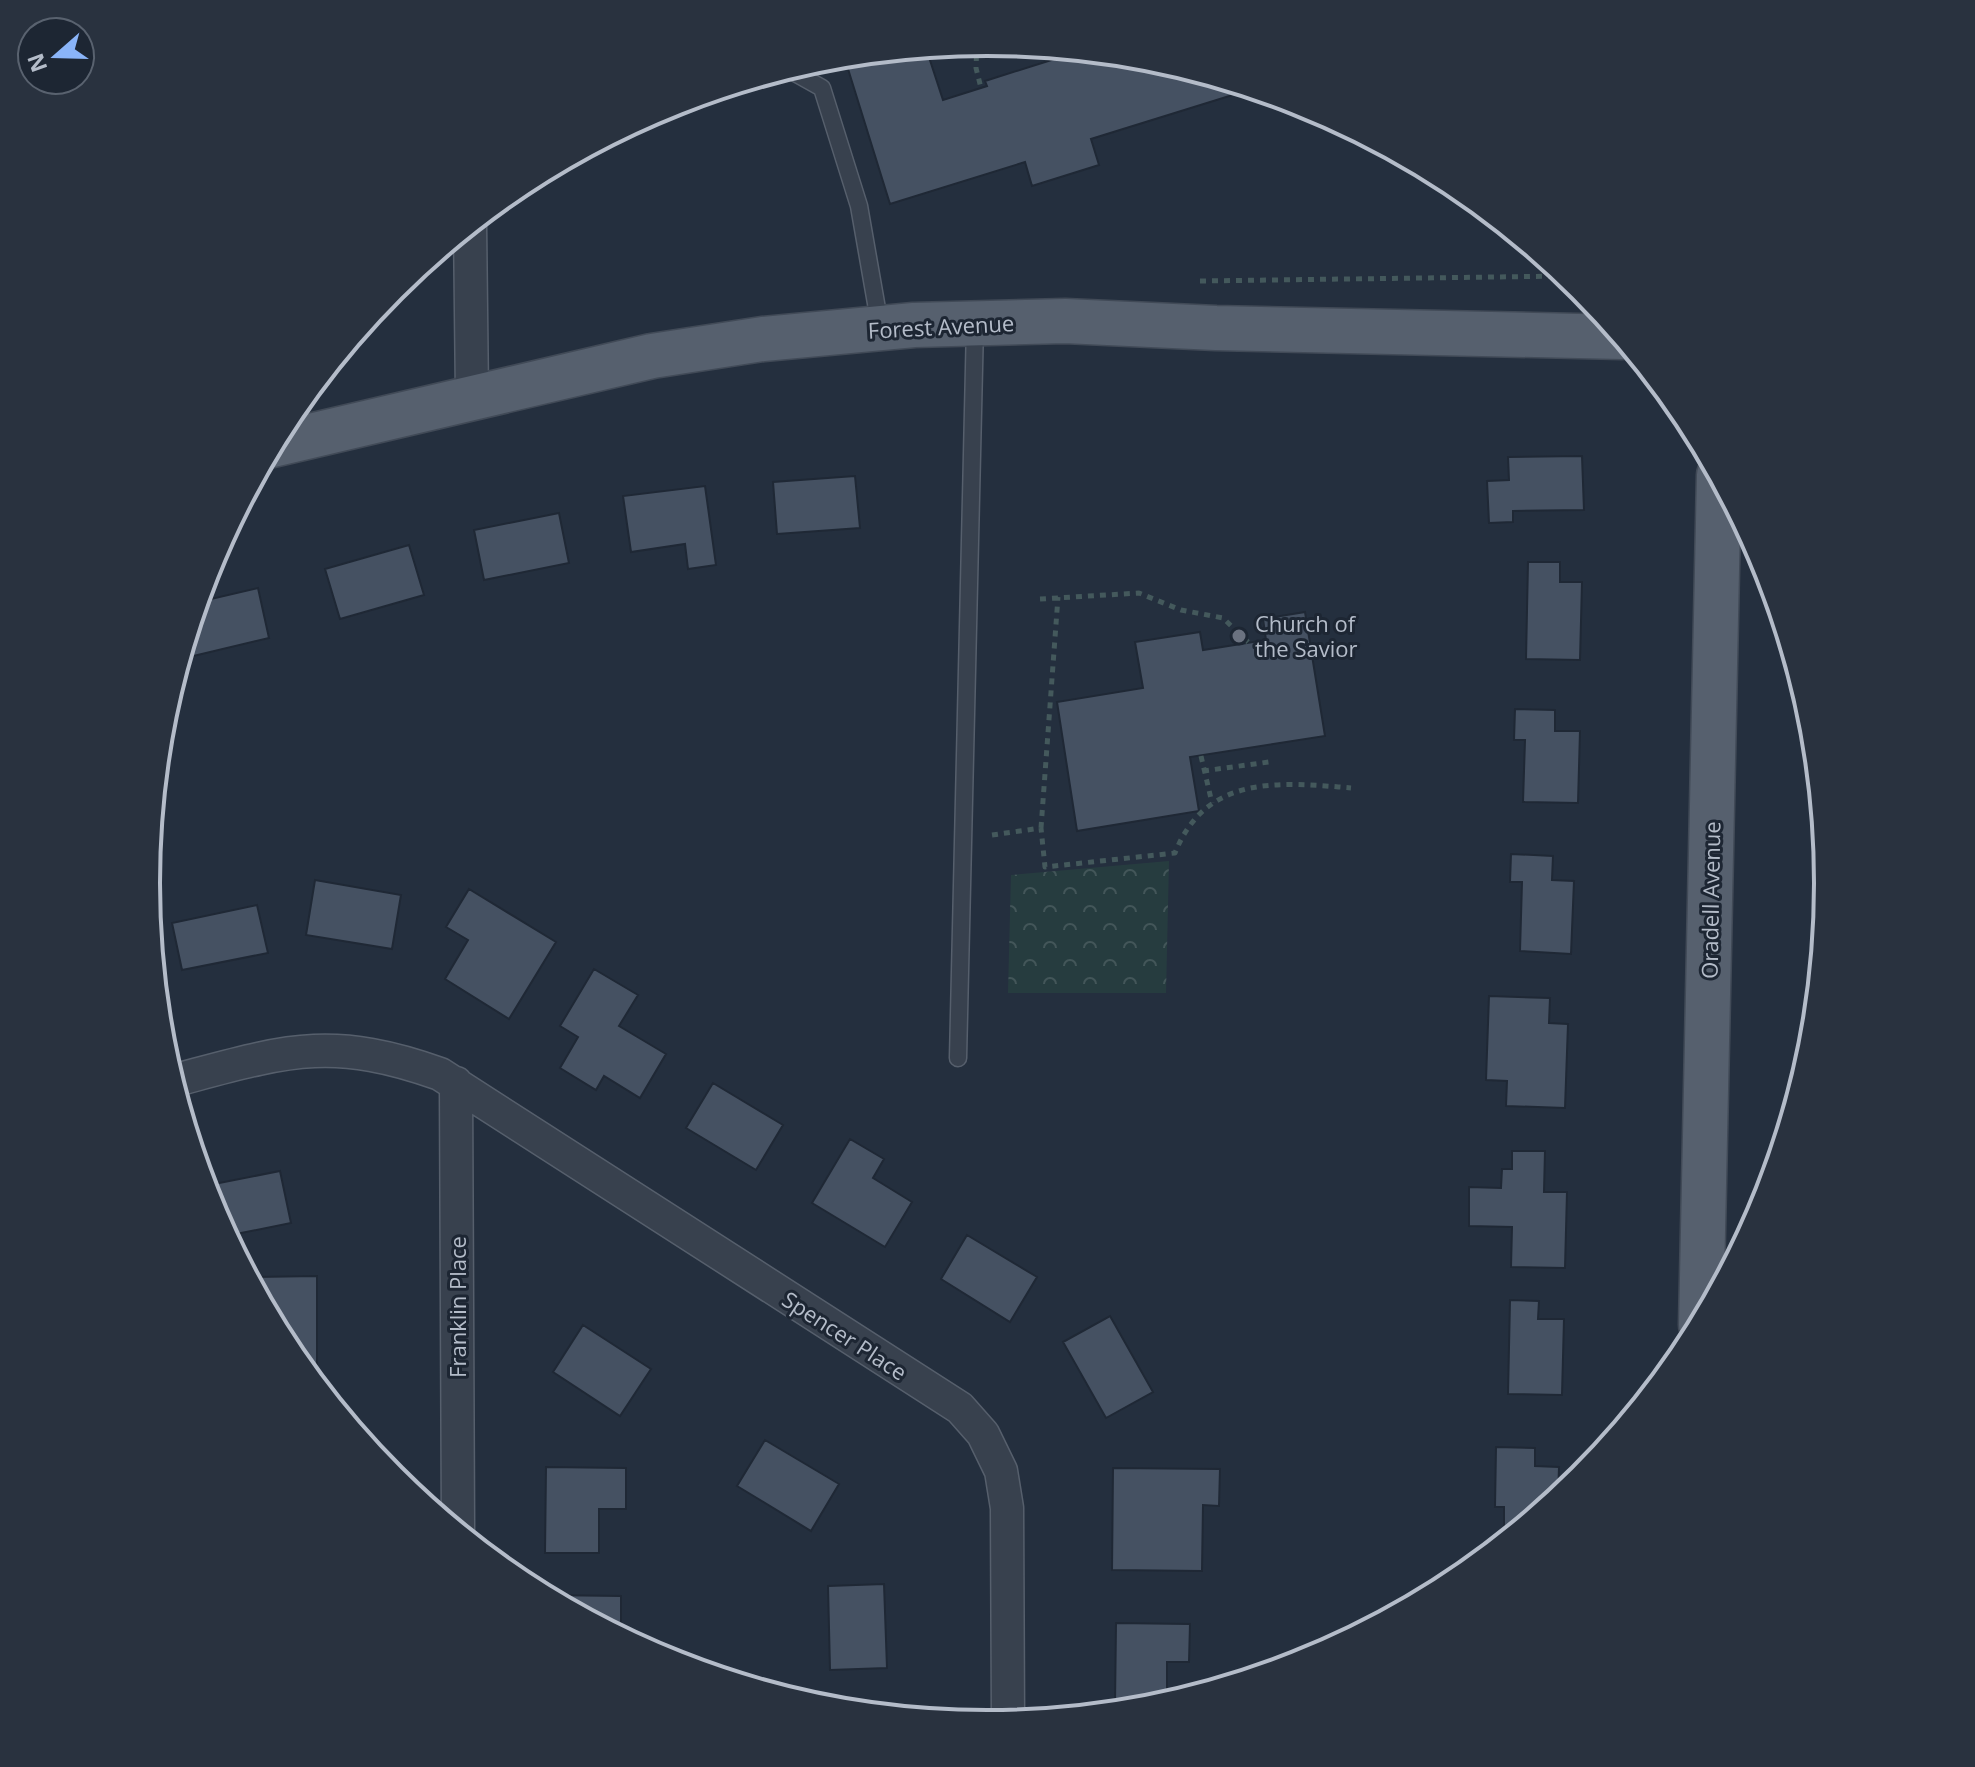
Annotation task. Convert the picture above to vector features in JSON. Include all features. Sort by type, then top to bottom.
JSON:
[{"type":"main road","name":"Forest Avenue","points":[[289,441],[652,356],[763,339],[880,328],[1065,321],[1216,328],[1609,337]]},
{"type":"main road","name":"Oradell Avenue","points":[[1702,1301],[1719,497]]},
{"type":"street","points":[[470,238],[472,396]]},
{"type":"street","name":"Spencer Place","points":[[183,1078],[284,1051],[340,1049],[391,1057],[456,1083],[960,1408],[983,1434],[1001,1471],[1007,1508],[1008,1710]]},
{"type":"street","name":"Franklin Place","points":[[456,1083],[458,1519]]},
{"type":"lane","points":[[803,77],[822,88],[859,206],[880,328]]},
{"type":"lane","points":[[958,1058],[975,323]]},
{"type":"path","points":[[976,56],[981,88]]},
{"type":"path","points":[[1191,281],[1549,276]]},
{"type":"path","points":[[1040,599],[1139,593],[1181,610],[1223,618],[1249,643]]},
{"type":"path","points":[[1058,597],[1041,828],[1045,867],[1175,853],[1185,827],[1212,803],[1240,790],[1294,783],[1351,788]]},
{"type":"path","points":[[1201,756],[1212,803]]},
{"type":"path","points":[[1203,771],[1269,762]]},
{"type":"path","points":[[991,836],[1041,828]]},
{"type":"green space","points":[[1169,861],[1166,993],[1008,993],[1011,875]]},
{"type":"building","points":[[929,58],[943,100],[987,86],[985,81],[1054,59],[1149,72],[1235,94],[1091,139],[1099,165],[1032,186],[1025,162],[890,204],[848,68]]},
{"type":"building","points":[[1582,456],[1584,510],[1513,511],[1513,522],[1489,523],[1487,481],[1509,480],[1508,457]]},
{"type":"building","points":[[855,476],[860,528],[777,534],[773,482]]},
{"type":"building","points":[[705,486],[716,565],[688,569],[685,544],[631,552],[623,496]]},
{"type":"building","points":[[559,513],[569,563],[484,580],[474,530]]},
{"type":"building","points":[[409,545],[424,595],[340,619],[325,569]]},
{"type":"building","points":[[1528,562],[1560,562],[1560,582],[1582,582],[1580,660],[1526,659]]},
{"type":"building","points":[[258,588],[269,638],[192,656],[211,599]]},
{"type":"building","points":[[1305,612],[1325,736],[1190,757],[1199,811],[1077,831],[1057,702],[1143,688],[1135,642],[1200,632],[1203,650],[1266,640],[1263,619]]},
{"type":"building","points":[[1515,709],[1555,710],[1555,731],[1580,731],[1578,803],[1523,802],[1525,740],[1514,740]]},
{"type":"building","points":[[1511,854],[1553,856],[1552,880],[1574,881],[1571,954],[1520,951],[1522,882],[1510,882]]},
{"type":"building","points":[[315,880],[401,895],[392,949],[306,935]]},
{"type":"building","points":[[469,889],[556,942],[509,1019],[445,979],[468,940],[446,927]]},
{"type":"building","points":[[257,905],[268,953],[182,970],[172,923]]},
{"type":"building","points":[[594,969],[638,995],[619,1026],[666,1054],[640,1098],[604,1076],[596,1090],[560,1068],[578,1037],[560,1026]]},
{"type":"building","points":[[1489,996],[1550,998],[1549,1023],[1568,1024],[1565,1108],[1506,1106],[1507,1081],[1486,1080]]},
{"type":"building","points":[[713,1083],[783,1125],[756,1170],[686,1128]]},
{"type":"building","points":[[850,1139],[884,1159],[873,1178],[912,1202],[885,1247],[812,1203]]},
{"type":"building","points":[[1512,1151],[1545,1151],[1544,1192],[1567,1192],[1565,1268],[1511,1267],[1512,1227],[1469,1226],[1469,1187],[1501,1188],[1502,1169],[1512,1169]]},
{"type":"building","points":[[280,1171],[291,1223],[238,1234],[217,1183]]},
{"type":"building","points":[[967,1235],[1037,1277],[1010,1322],[941,1279]]},
{"type":"building","points":[[317,1276],[317,1367],[299,1343],[260,1277]]},
{"type":"building","points":[[1510,1300],[1539,1301],[1538,1319],[1564,1319],[1562,1395],[1508,1394]]},
{"type":"building","points":[[1110,1316],[1153,1392],[1106,1418],[1063,1342]]},
{"type":"building","points":[[583,1325],[651,1369],[620,1416],[553,1372]]},
{"type":"building","points":[[765,1440],[839,1484],[811,1531],[737,1486]]},
{"type":"building","points":[[1496,1447],[1535,1448],[1535,1466],[1559,1467],[1559,1482],[1504,1529],[1504,1507],[1495,1507]]},
{"type":"building","points":[[546,1467],[626,1468],[626,1509],[599,1509],[599,1553],[545,1553]]},
{"type":"building","points":[[1113,1468],[1220,1469],[1219,1506],[1203,1505],[1202,1571],[1112,1570]]},
{"type":"building","points":[[884,1584],[887,1668],[830,1670],[828,1586]]},
{"type":"building","points":[[566,1595],[621,1596],[621,1625]]},
{"type":"building","points":[[1116,1623],[1190,1624],[1189,1662],[1167,1662],[1167,1691],[1115,1701]]},
{"type":"place","name":"Church of the Savior","points":[[1239,636]]}]
